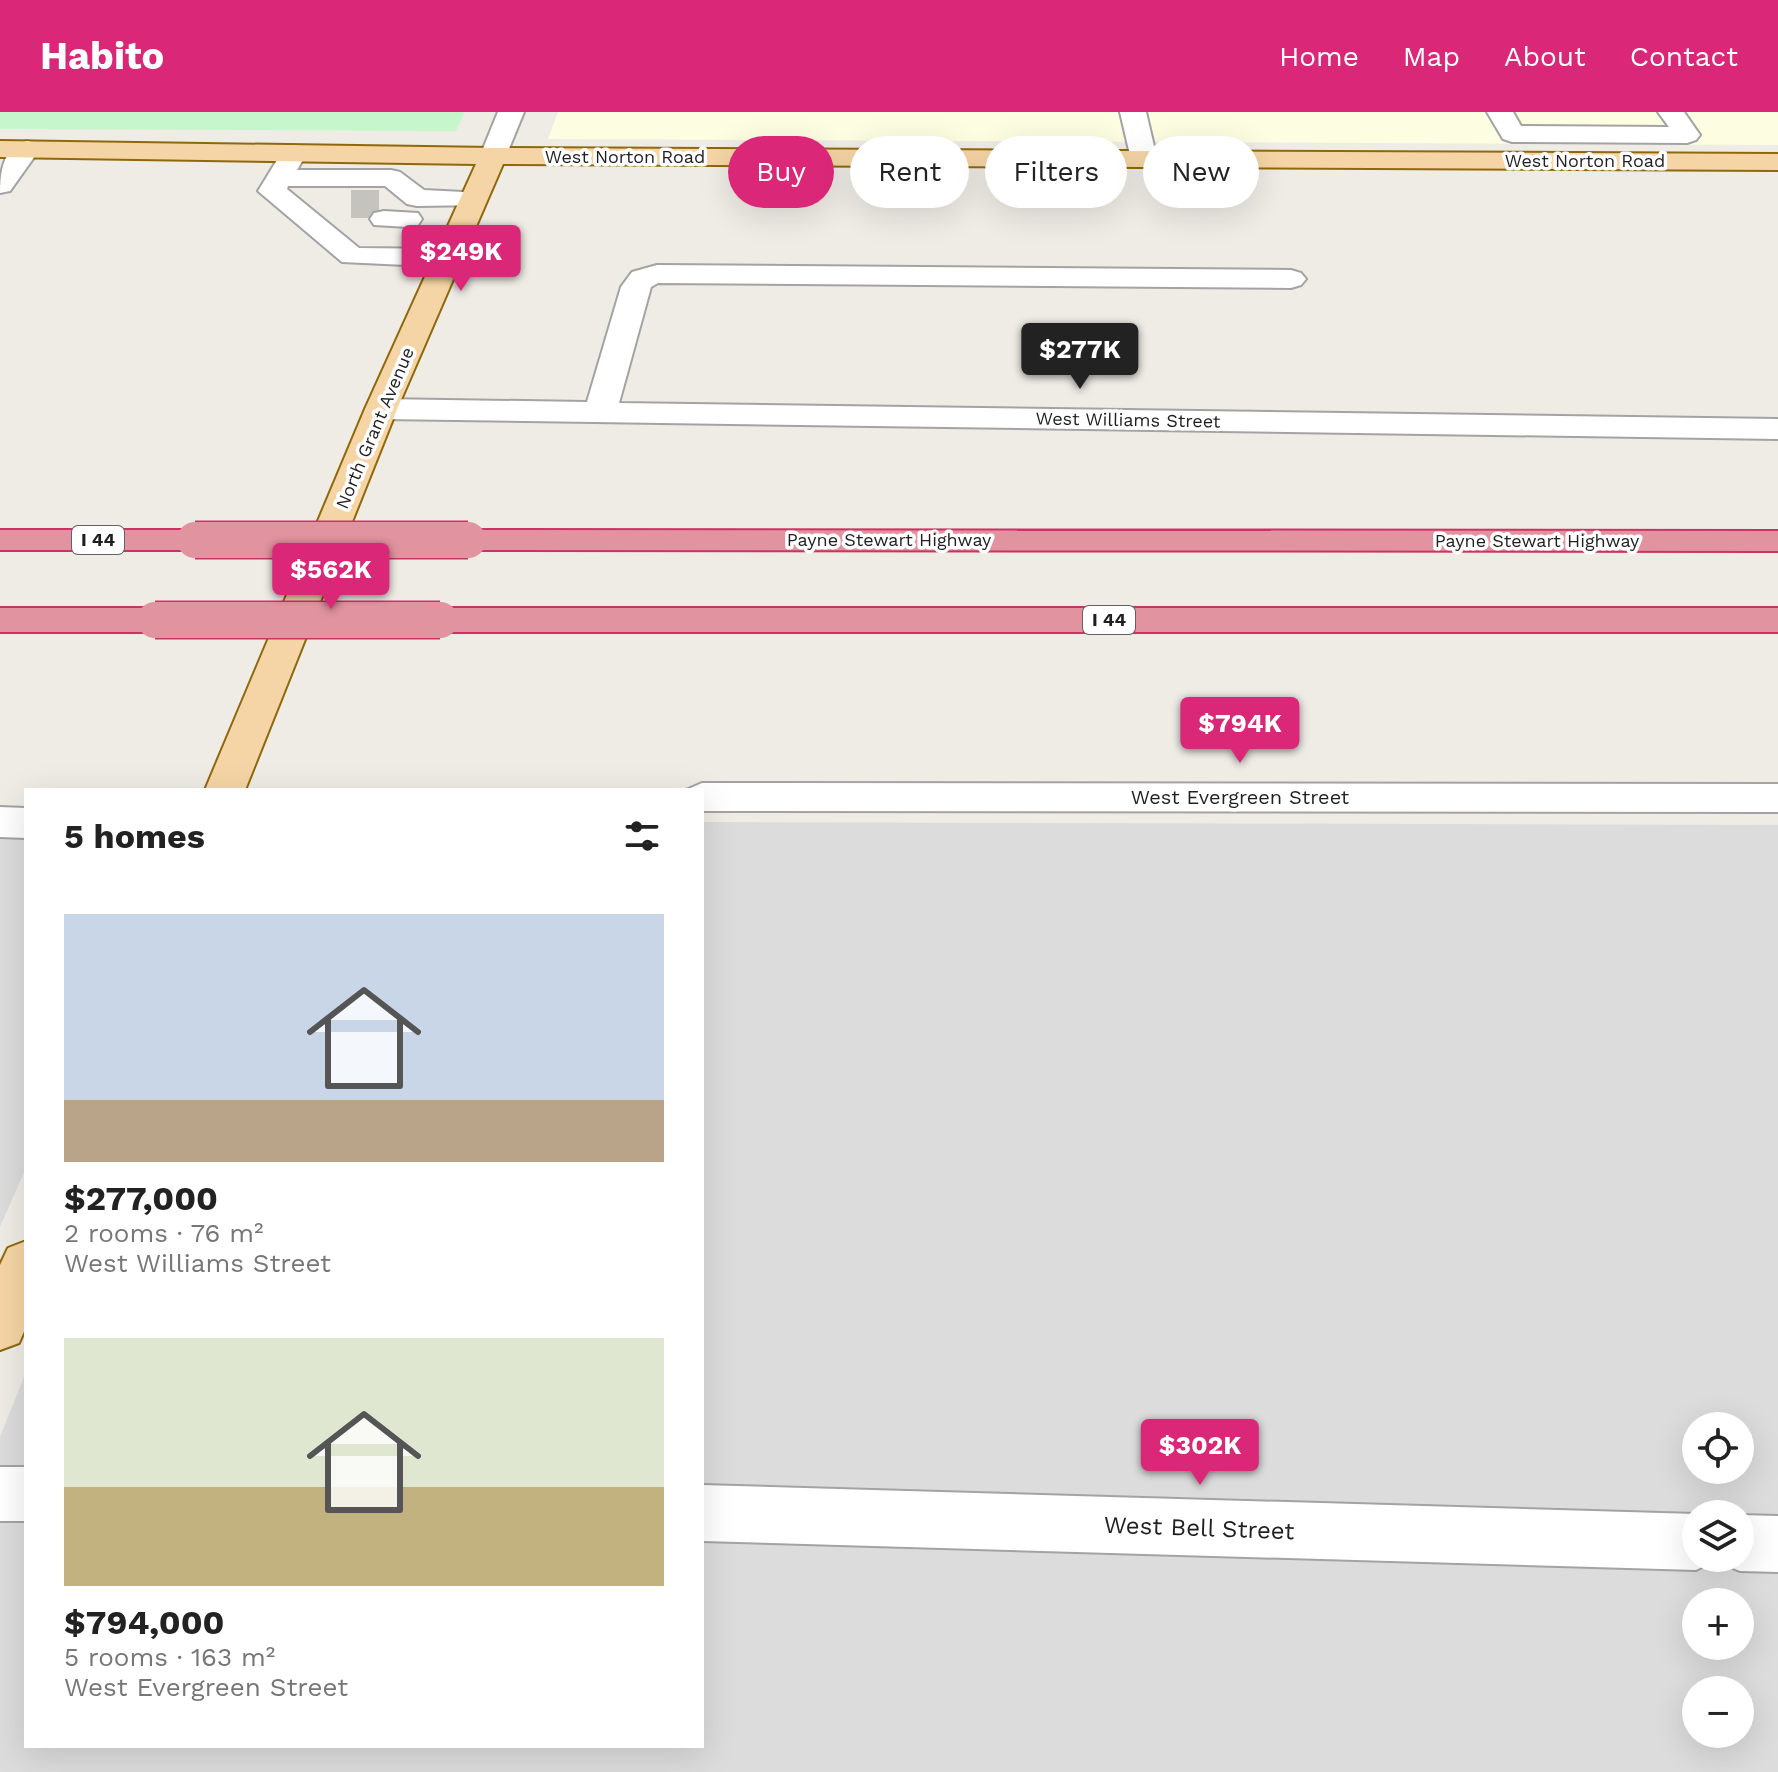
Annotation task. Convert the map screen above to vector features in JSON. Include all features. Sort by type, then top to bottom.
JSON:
[{"type":"highway","name":"Payne Stewart Highway","points":[[0,540],[1778,541]]},
{"type":"highway","name":"I 44","points":[[0,620],[1778,620]]},
{"type":"main road","name":"West Norton Road","points":[[13,149],[493,156],[1143,159]]},
{"type":"main road","name":"North Grant Avenue","points":[[226,788],[381,409],[493,156]]},
{"type":"main road","name":"West Norton Road","points":[[1259,160],[1778,162]]},
{"type":"main road","points":[[0,1326],[24,1269]]},
{"type":"street","name":"North Grant Avenue","points":[[493,156],[511,112]]},
{"type":"street","points":[[1133,112],[1143,155]]},
{"type":"street","points":[[1500,112],[1512,134],[1590,123],[1687,135],[1671,112]]},
{"type":"street","points":[[1590,123],[1612,162]]},
{"type":"street","points":[[0,185],[13,149]]},
{"type":"street","points":[[291,199],[294,153]]},
{"type":"street","points":[[291,199],[391,178],[403,209],[391,257]]},
{"type":"street","points":[[291,199],[348,211]]},
{"type":"street","points":[[291,199],[352,256],[448,258]]},
{"type":"street","points":[[403,209],[473,199]]},
{"type":"street","points":[[600,412],[636,287],[642,278],[657,274],[1291,279]]},
{"type":"street","name":"West Williams Street","points":[[381,409],[1778,429]]},
{"type":"street","name":"West Evergreen Street","points":[[704,797],[1778,798]]},
{"type":"street","points":[[0,822],[24,823]]},
{"type":"street","points":[[0,1494],[24,1494]]},
{"type":"street","name":"West Bell Street","points":[[704,1513],[1682,1542]]},
{"type":"street","points":[[1754,1543],[1778,1544]]},
{"type":"shaded area","points":[[558,112],[1778,112],[1778,145],[1259,142],[1259,136],[1143,136],[1143,142],[1127,142],[1127,136],[985,136],[985,141],[969,141],[969,136],[850,136],[850,140],[834,140],[834,136],[728,136],[728,140],[548,139]]},
{"type":"shaded area","points":[[704,822],[1778,825],[1778,1772],[0,1772],[0,1437],[24,1377],[24,1748],[704,1748]]},
{"type":"shaded area","points":[[0,835],[24,836],[24,1173],[0,1227]]},
{"type":"green space","points":[[0,112],[465,112],[456,131],[0,129]]},
{"type":"tunnel","points":[[351,204],[390,204]]}]
